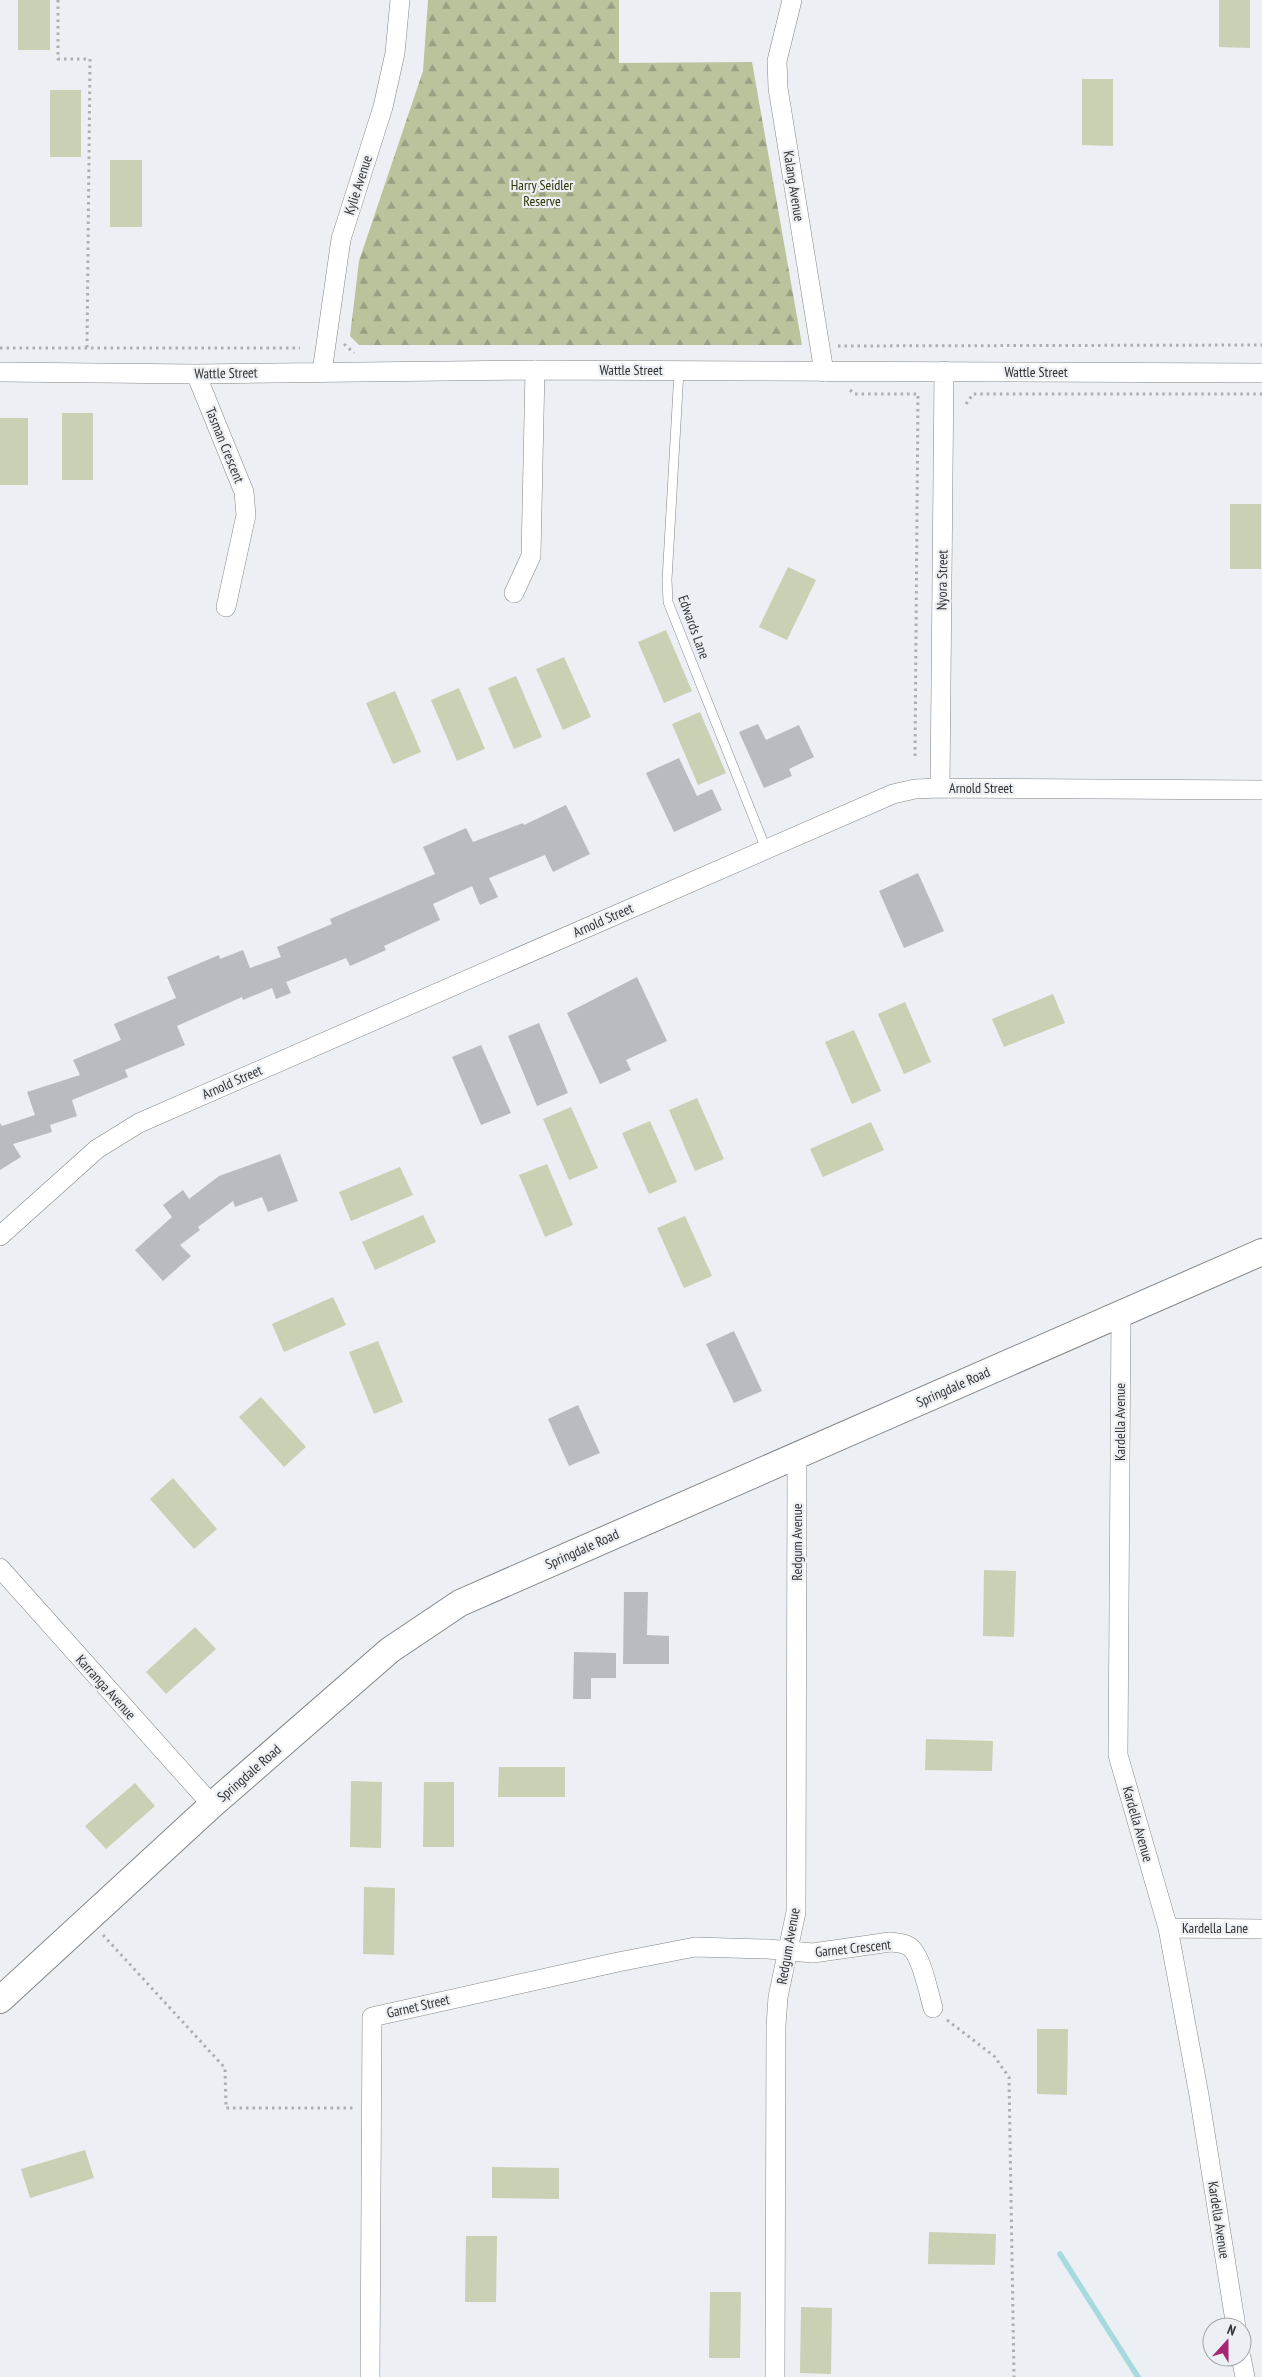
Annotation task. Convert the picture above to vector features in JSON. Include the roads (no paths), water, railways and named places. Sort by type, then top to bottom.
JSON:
[{"type":"main road","name":"Springdale Road","points":[[0,2000],[212,1805],[390,1650],[460,1603],[1262,1252]]},
{"type":"street","name":"Kylie Avenue","points":[[322,372],[340,239],[383,108],[395,53],[400,0]]},
{"type":"street","name":"Kalang Avenue","points":[[792,0],[777,61],[778,88],[824,372]]},
{"type":"street","points":[[514,592],[531,556],[535,370]]},
{"type":"street","name":"Wattle Street","points":[[0,372],[196,374],[679,370],[1262,373]]},
{"type":"street","name":"Nyora Street","points":[[940,788],[944,372]]},
{"type":"street","name":"Tasman Crescent","points":[[196,374],[244,492],[246,514],[226,607]]},
{"type":"street","name":"Arnold Street","points":[[0,1236],[97,1149],[139,1123],[893,794],[915,789],[940,788],[1262,790]]},
{"type":"street","name":"Kardella Avenue","points":[[1121,1313],[1118,1755],[1168,1928],[1234,2317]]},
{"type":"street","name":"Redgum Avenue","points":[[775,2377],[776,2026],[778,1997],[796,1912],[797,1455]]},
{"type":"street","name":"Karranga Avenue","points":[[0,1568],[212,1805]]},
{"type":"street","name":"Kardella Lane","points":[[1168,1928],[1262,1929]]},
{"type":"street","name":"Garnet Crescent","points":[[789,1951],[813,1953],[878,1942],[902,1943],[912,1948],[917,1956],[933,2008]]},
{"type":"street","name":"Garnet Street","points":[[370,2377],[372,2017],[694,1947],[789,1951]]},
{"type":"lane","name":"Edwards Lane","points":[[679,370],[667,580],[668,602],[766,849]]},
{"type":"waterway","points":[[1060,2254],[1138,2377]]},
{"type":"park label","name":"Harry Seidler Reserve","points":[[542,194]]}]
